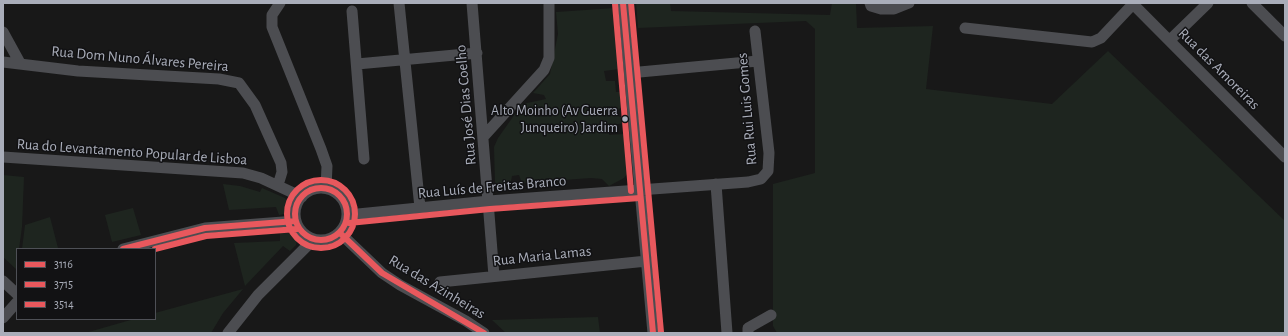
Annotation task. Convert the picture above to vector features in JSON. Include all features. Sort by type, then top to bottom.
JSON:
[{"type":"street","points":[[280,3],[272,15],[272,27],[327,166],[326,188]]},
{"type":"street","points":[[399,3],[420,208]]},
{"type":"street","name":"Rua José Dias Coelho","points":[[472,3],[484,136],[494,276]]},
{"type":"street","points":[[484,136],[544,70],[549,58],[549,3]]},
{"type":"street","points":[[623,3],[653,333]]},
{"type":"street","points":[[870,3],[871,6],[881,9],[894,9],[909,3]]},
{"type":"street","points":[[965,28],[1092,42],[1101,38],[1133,3]]},
{"type":"street","name":"Rua das Amoreiras","points":[[1133,3],[1285,157]]},
{"type":"street","points":[[1170,40],[1208,3]]},
{"type":"street","points":[[1252,3],[1285,36]]},
{"type":"street","points":[[352,11],[364,159]]},
{"type":"street","name":"Rua Rui Luis Gomes","points":[[639,190],[748,182],[762,179],[768,171],[769,153],[755,31]]},
{"type":"street","points":[[3,32],[20,62]]},
{"type":"street","points":[[356,64],[477,53]]},
{"type":"street","points":[[629,73],[758,61]]},
{"type":"street","name":"Rua Dom Nuno Álvares Pereira","points":[[3,62],[20,62],[78,71],[219,79],[239,83],[256,104],[281,163],[282,172],[278,185]]},
{"type":"street","name":"Rua do Levantamento Popular de Lisboa","points":[[3,157],[243,173],[278,185],[302,197]]},
{"type":"street","points":[[716,184],[727,333]]},
{"type":"street","points":[[326,188],[332,190],[342,198],[348,215],[347,222],[340,233],[325,240],[314,239],[303,233],[296,221],[296,208],[302,197],[313,189],[326,188]]},
{"type":"street","name":"Rua Luís de Freitas Branco","points":[[348,215],[639,190]]},
{"type":"street","points":[[127,248],[205,228],[296,221]]},
{"type":"street","name":"Rua das Azinheiras","points":[[340,233],[382,273],[400,285],[466,321],[484,333]]},
{"type":"street","points":[[228,333],[258,295],[314,239]]},
{"type":"street","name":"Rua Maria Lamas","points":[[440,282],[647,261]]},
{"type":"street","points":[[3,281],[16,293]]},
{"type":"street","points":[[3,318],[16,303]]},
{"type":"street","points":[[748,333],[748,328],[771,315]]},
{"type":"shaded area","points":[[636,3],[670,3],[671,11],[830,15],[832,3],[856,3],[857,28],[933,26],[926,89],[1052,104],[1108,51],[1285,221],[1285,333],[777,333],[773,326],[773,184],[815,173],[815,29],[806,21],[638,28]]},
{"type":"shaded area","points":[[615,8],[620,69],[604,71],[606,81],[615,81],[616,92],[622,92],[623,106],[618,110],[618,116],[623,118],[623,123],[609,126],[609,135],[624,134],[628,173],[624,178],[609,186],[602,179],[591,178],[522,183],[519,175],[512,176],[510,186],[501,187],[495,183],[494,147],[498,138],[522,104],[546,99],[544,95],[533,93],[550,74],[558,34],[556,12]]},
{"type":"shaded area","points":[[3,175],[24,177],[22,227],[19,248],[16,248],[16,269],[3,257]]},
{"type":"shaded area","points":[[223,184],[240,186],[260,192],[262,188],[285,198],[287,202],[287,209],[284,214],[279,215],[276,207],[229,210]]},
{"type":"shaded area","points":[[133,208],[141,235],[112,242],[105,215]]},
{"type":"shaded area","points":[[50,217],[58,248],[22,248],[25,225]]},
{"type":"shaded area","points":[[280,232],[292,233],[297,240],[296,245],[290,251],[283,246],[245,286],[234,243],[280,241]]},
{"type":"shaded area","points":[[243,289],[223,313],[211,333],[85,333],[130,320],[156,320],[156,313]]},
{"type":"shaded area","points":[[598,317],[600,333],[506,333],[492,320]]},
{"type":"transit line","name":"3514","points":[[623,3],[653,333]]},
{"type":"transit line","points":[[631,3],[661,332]]},
{"type":"transit line","name":"3715","points":[[615,4],[631,191]]},
{"type":"transit line","name":"3715","points":[[321,180],[334,183],[345,190],[352,201],[355,214],[352,227],[345,238],[334,245],[321,248],[308,245],[297,238],[290,227],[287,214],[290,201],[297,190],[308,183],[321,180]]},
{"type":"transit line","name":"3116","points":[[316,188],[326,188],[335,192],[343,200],[347,209],[347,214],[347,219],[343,228],[335,236],[326,240],[316,240],[307,236],[299,228],[295,219],[295,209],[299,200],[307,192],[316,188]]},
{"type":"transit line","name":"3715","points":[[349,223],[490,209],[640,198]]},
{"type":"transit line","name":"3116","points":[[127,248],[205,228],[296,221]]},
{"type":"transit line","name":"3715","points":[[156,249],[206,236],[297,229]]},
{"type":"transit line","name":"3116","points":[[340,233],[382,273],[484,333]]},
{"type":"place","name":"Alto Moinho (Av Guerra Junqueiro) Jardim","points":[[625,119]]}]
